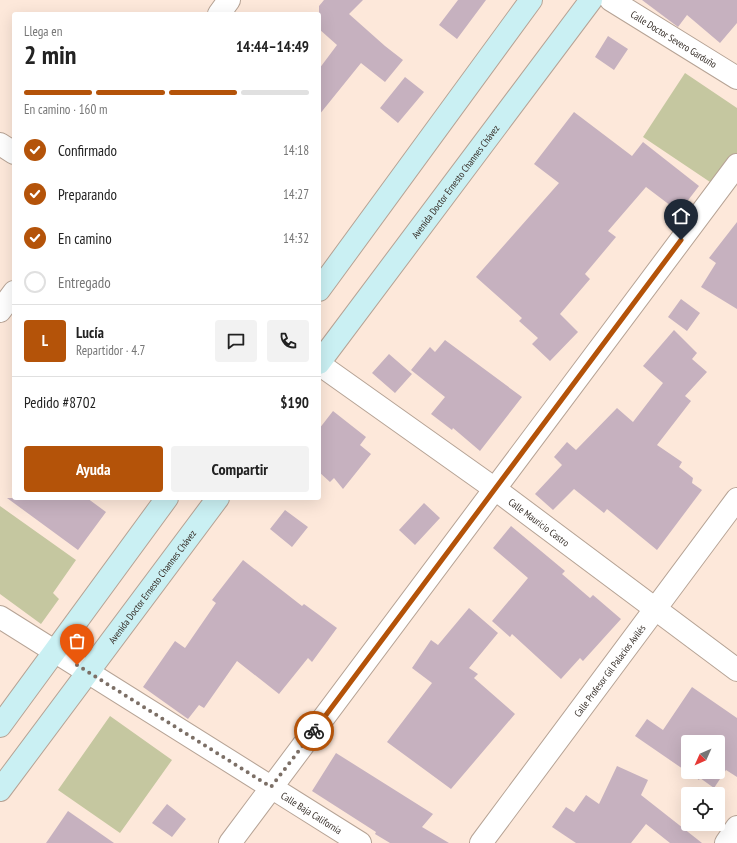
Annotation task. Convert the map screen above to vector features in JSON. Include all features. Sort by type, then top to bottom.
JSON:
[{"type":"street","points":[[220,12],[229,0]]},
{"type":"street","points":[[321,287],[531,0]]},
{"type":"street","name":"Avenida Doctor Ernesto Channes Chávez","points":[[321,360],[591,0]]},
{"type":"street","name":"Calle Doctor Severo Garduño","points":[[611,0],[737,78]]},
{"type":"street","points":[[0,144],[12,152]]},
{"type":"street","points":[[230,843],[737,165]]},
{"type":"street","points":[[0,311],[12,295]]},
{"type":"street","name":"Calle Mauricio Castro","points":[[321,364],[495,489],[737,670]]},
{"type":"street","name":"Calle Profesor Gil Palacios Avilés","points":[[481,843],[737,498]]},
{"type":"street","points":[[0,726],[166,500]]},
{"type":"street","name":"Avenida Doctor Ernesto Channes Chávez","points":[[0,790],[217,500]]},
{"type":"street","name":"Calle Baja California","points":[[0,617],[360,843]]},
{"type":"street","points":[[726,843],[737,827]]},
{"type":"green space","points":[[685,73],[737,108],[737,155],[716,186],[643,137]]},
{"type":"green space","points":[[0,506],[76,560],[53,593],[59,599],[41,624],[0,594]]},
{"type":"green space","points":[[110,716],[172,760],[120,833],[58,790]]},
{"type":"building","points":[[324,0],[363,0],[349,14],[403,60],[385,82],[361,63],[321,113],[321,66],[337,45],[321,31],[321,12],[319,12],[319,6]]},
{"type":"building","points":[[458,0],[486,0],[457,39],[439,25]]},
{"type":"building","points":[[642,0],[737,0],[737,23],[720,43],[687,15],[678,27]]},
{"type":"building","points":[[608,36],[628,49],[614,70],[595,57]]},
{"type":"building","points":[[405,77],[424,92],[398,123],[380,108]]},
{"type":"building","points":[[574,112],[632,156],[643,142],[699,186],[679,212],[646,187],[608,231],[616,237],[585,274],[590,279],[560,314],[578,332],[550,361],[532,344],[538,338],[519,321],[522,318],[476,277],[559,183],[534,164]]},
{"type":"building","points":[[737,222],[737,309],[701,287],[716,263],[709,258]]},
{"type":"building","points":[[681,299],[700,313],[687,331],[668,317]]},
{"type":"building","points":[[674,330],[697,353],[692,359],[707,372],[685,396],[691,401],[657,445],[682,462],[679,467],[693,478],[692,483],[702,490],[657,550],[607,509],[604,513],[574,489],[553,510],[535,494],[562,465],[554,457],[567,442],[576,450],[617,408],[633,422],[663,383],[643,366]]},
{"type":"building","points":[[445,340],[522,397],[480,451],[453,428],[452,430],[431,414],[445,397],[411,370],[430,347],[435,352]]},
{"type":"building","points":[[389,354],[412,374],[395,393],[372,373]]},
{"type":"building","points":[[333,411],[366,437],[360,445],[371,454],[343,489],[334,478],[330,482],[321,474],[321,426]]},
{"type":"building","points":[[7,498],[12,498],[12,500],[90,500],[106,512],[78,550]]},
{"type":"building","points":[[424,503],[440,518],[415,545],[399,530]]},
{"type":"building","points":[[285,510],[308,527],[292,547],[270,529]]},
{"type":"building","points":[[511,526],[565,571],[562,574],[590,598],[593,595],[621,619],[583,661],[580,658],[561,679],[512,634],[510,637],[492,621],[528,578],[493,548]]},
{"type":"building","points":[[243,560],[302,606],[304,604],[337,628],[312,662],[308,658],[279,694],[237,661],[204,708],[199,705],[188,719],[143,687],[175,641],[185,648],[216,603],[212,600]]},
{"type":"building","points":[[469,608],[498,633],[469,668],[478,674],[474,678],[515,714],[451,789],[387,742],[432,683],[412,668],[431,640],[438,645]]},
{"type":"building","points":[[692,687],[737,718],[737,777],[726,770],[725,772],[725,735],[681,735],[681,768],[635,736],[647,719],[663,730]]},
{"type":"building","points":[[336,753],[433,814],[422,827],[449,843],[390,843],[375,834],[376,832],[312,791]]},
{"type":"building","points":[[617,766],[648,780],[641,795],[681,826],[681,831],[687,831],[702,843],[670,843],[646,824],[631,843],[576,843],[552,827],[566,807],[574,812],[586,795],[599,804]]},
{"type":"building","points":[[701,779],[720,779],[715,787]]},
{"type":"building","points":[[167,804],[186,819],[172,837],[152,823]]},
{"type":"building","points":[[68,811],[114,843],[46,843]]},
{"type":"way so far","points":[[77,665],[271,787],[314,731]]},
{"type":"route","points":[[314,731],[681,240]]}]
